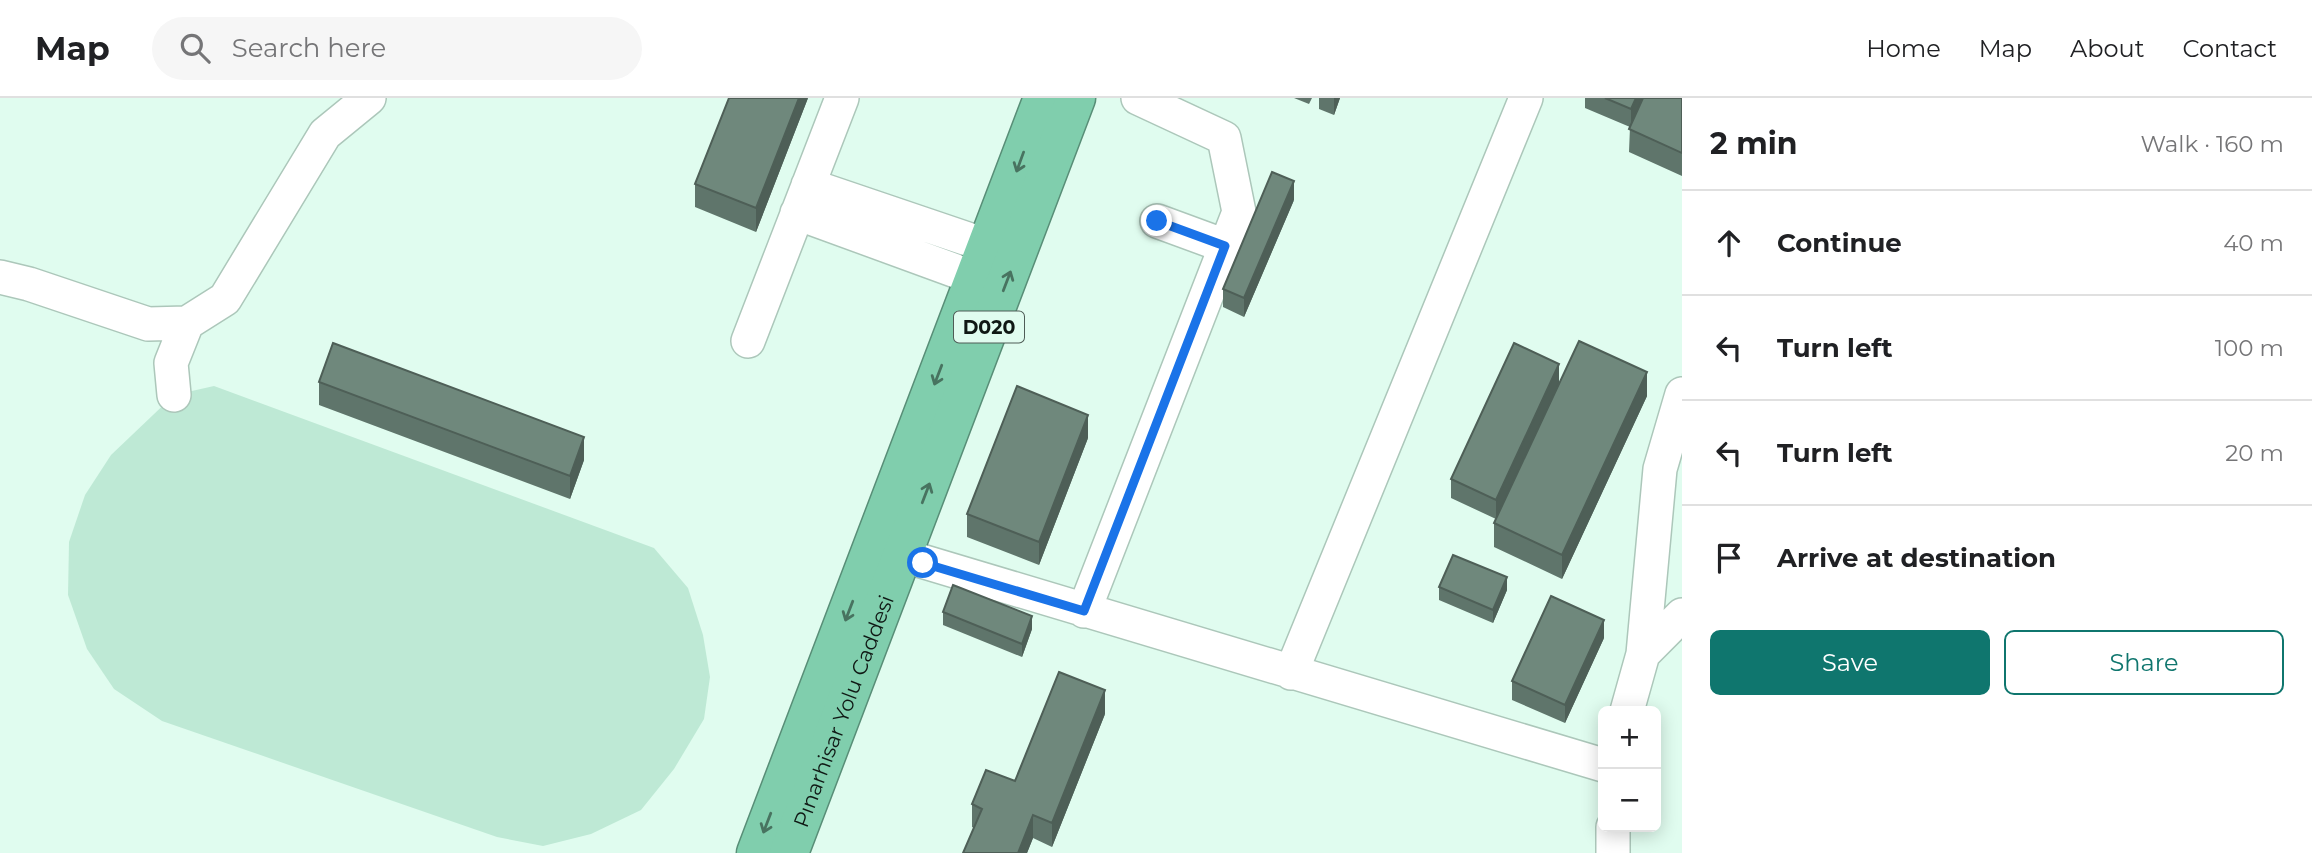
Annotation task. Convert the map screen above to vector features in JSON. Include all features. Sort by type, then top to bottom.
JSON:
[{"type":"highway","name":"Pınarhisar Yolu Caddesi","points":[[789,853],[982,262],[1043,98]]},
{"type":"highway","name":"Pınarhisar Yolu Caddesi","points":[[756,853],[887,552],[1076,98]]},
{"type":"lane","points":[[0,277],[29,284],[148,324],[187,323],[225,299],[325,134],[369,98]]},
{"type":"lane","points":[[748,341],[842,98]]},
{"type":"lane","points":[[1084,611],[1239,212],[1224,138],[1138,98]]},
{"type":"lane","points":[[1292,673],[1526,98]]},
{"type":"lane","points":[[803,199],[982,262]]},
{"type":"lane","points":[[1157,221],[1225,246]]},
{"type":"lane","points":[[174,395],[171,363],[187,323]]},
{"type":"lane","points":[[1628,706],[1643,654],[1660,469],[1682,394]]},
{"type":"lane","points":[[887,552],[1598,764]]},
{"type":"lane","points":[[1643,654],[1682,615]]},
{"type":"lane","points":[[1613,832],[1614,853]]},
{"type":"green space","points":[[214,386],[654,548],[688,588],[703,635],[710,677],[704,719],[674,769],[641,810],[591,834],[543,846],[497,837],[162,721],[114,689],[87,649],[68,595],[69,542],[85,495],[111,455],[174,395]]},
{"type":"building","points":[[729,98],[799,98],[756,208],[695,184]]},
{"type":"building","points":[[1605,98],[1636,98],[1631,109]]},
{"type":"building","points":[[1643,98],[1682,98],[1682,153],[1629,129]]},
{"type":"building","points":[[1272,172],[1294,181],[1244,298],[1223,289]]},
{"type":"building","points":[[1579,341],[1647,372],[1562,555],[1494,523]]},
{"type":"building","points":[[333,343],[584,437],[570,476],[319,382]]},
{"type":"building","points":[[1514,343],[1559,364],[1496,500],[1451,479]]},
{"type":"building","points":[[1017,386],[1088,415],[1039,542],[967,514]]},
{"type":"building","points":[[1453,555],[1507,577],[1493,610],[1439,587]]},
{"type":"building","points":[[953,585],[1032,616],[1022,644],[943,612]]},
{"type":"building","points":[[1551,596],[1604,620],[1565,705],[1512,681]]},
{"type":"building","points":[[1059,672],[1105,690],[1052,823],[1033,815],[1018,853],[963,853],[982,809],[972,804],[986,770],[1015,781]]},
{"type":"route","points":[[923,563],[1084,611],[1225,246],[1157,221]]}]
